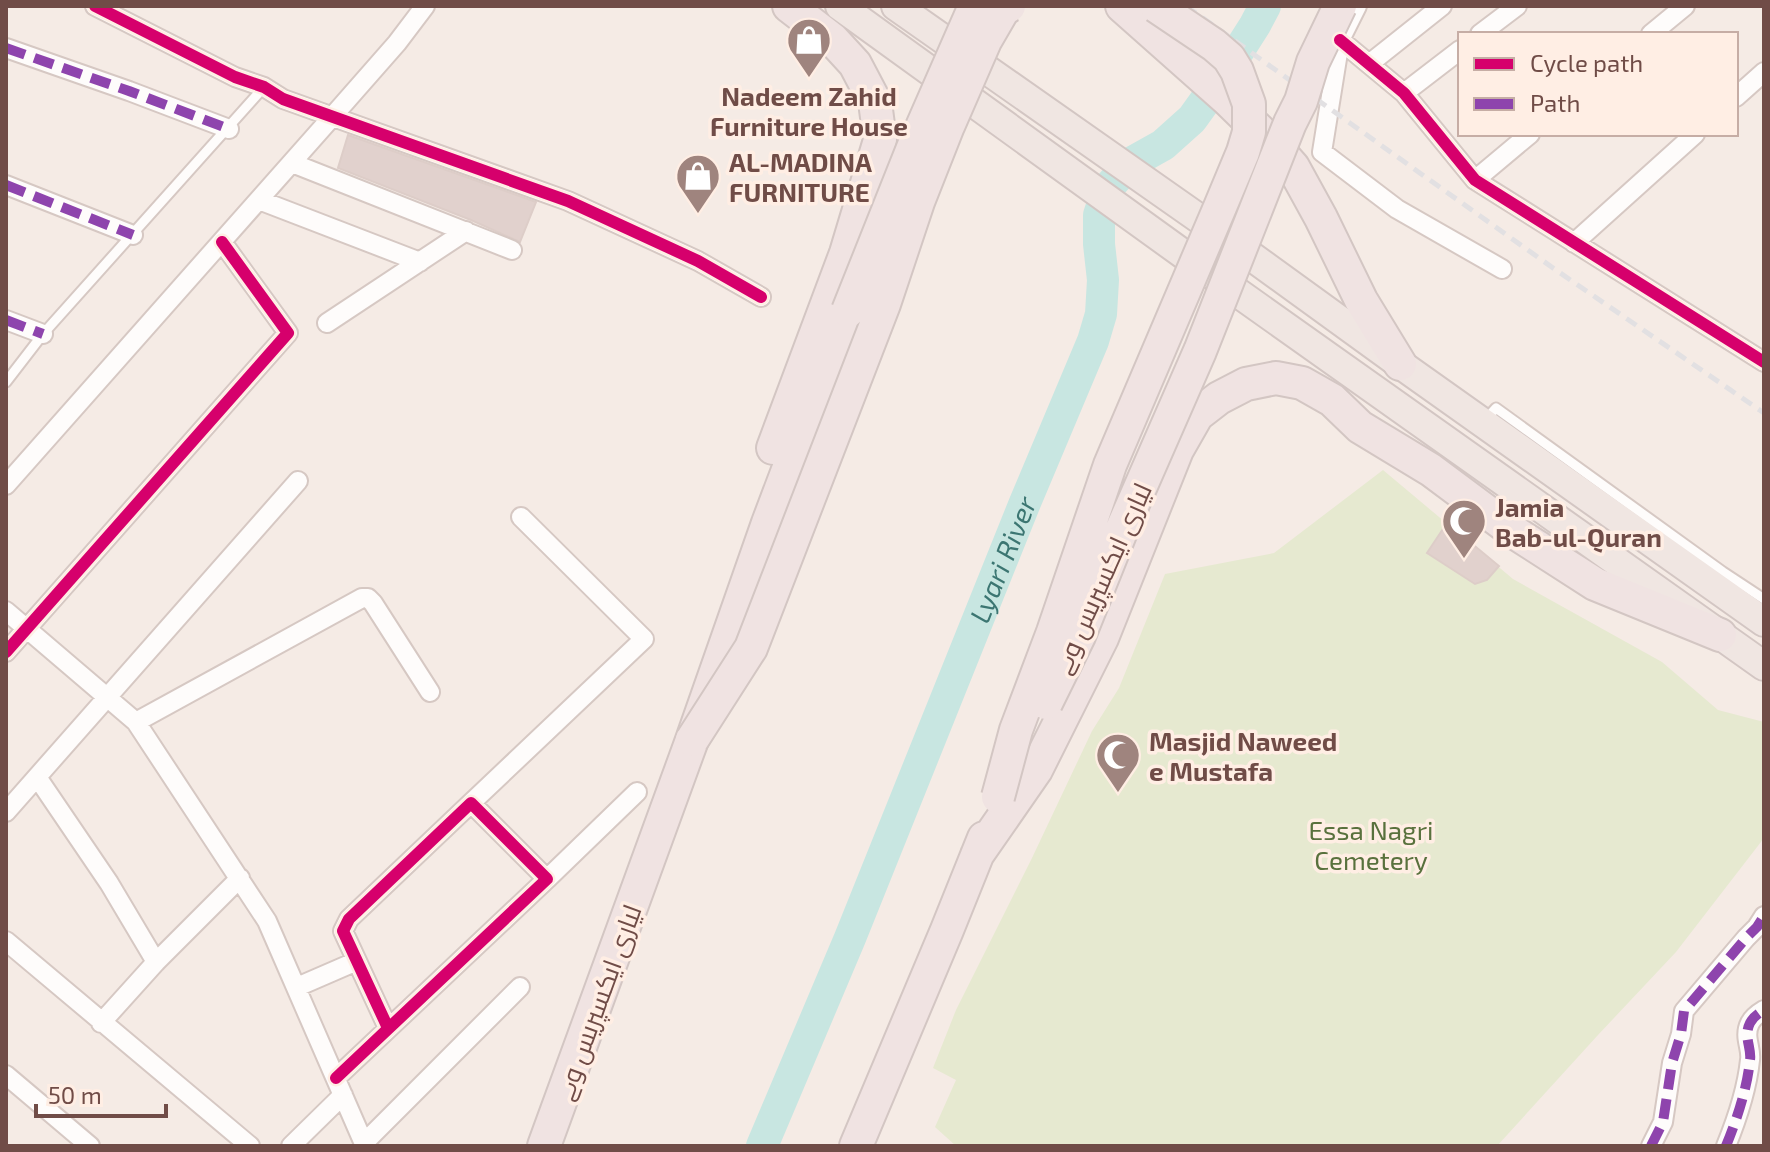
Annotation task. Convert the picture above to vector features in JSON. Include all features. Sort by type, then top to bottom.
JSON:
[{"type":"highway","points":[[692,740],[746,526],[846,253],[880,140],[875,102],[855,64],[833,40],[789,6]]},
{"type":"highway","points":[[840,6],[1764,666]]},
{"type":"highway","points":[[896,6],[1764,622]]},
{"type":"highway","name":"لیاری ایکسپریس وے","points":[[544,1146],[768,523],[848,311],[915,143],[975,6]]},
{"type":"highway","points":[[692,740],[751,648],[878,319],[948,126],[985,41],[1003,10],[1009,6]]},
{"type":"highway","points":[[1122,6],[1228,100],[1293,167],[1361,300],[1400,364]]},
{"type":"highway","points":[[998,797],[1016,730],[1110,465],[1249,132],[1249,104],[1229,58],[1156,6]]},
{"type":"highway","name":"لیاری ایکسپریس وے","points":[[856,1146],[977,855],[998,797],[1084,624],[1200,351],[1301,101],[1313,62],[1340,6]]},
{"type":"highway","points":[[977,855],[1036,770],[1102,638],[1177,450],[1197,415],[1219,398],[1246,384],[1276,378],[1302,383],[1332,400],[1360,427],[1431,470],[1514,532],[1595,584],[1720,635]]},
{"type":"street","points":[[95,6],[283,99],[568,201],[698,261],[761,297]]},
{"type":"street","points":[[6,485],[397,43],[425,6]]},
{"type":"street","points":[[1357,6],[1340,40],[1322,152],[1397,209],[1502,269]]},
{"type":"street","points":[[1369,64],[1442,6]]},
{"type":"street","points":[[1483,32],[1517,6]]},
{"type":"street","points":[[1653,32],[1685,6]]},
{"type":"street","points":[[1340,40],[1404,93],[1475,180],[1764,362]]},
{"type":"street","points":[[6,48],[229,129]]},
{"type":"street","points":[[1404,93],[1458,52]]},
{"type":"street","points":[[1739,91],[1764,72]]},
{"type":"street","points":[[1475,180],[1528,136]]},
{"type":"street","points":[[1574,243],[1693,136]]},
{"type":"street","points":[[292,163],[512,250]]},
{"type":"street","points":[[6,185],[133,235]]},
{"type":"street","points":[[259,200],[420,262]]},
{"type":"street","points":[[327,323],[466,231]]},
{"type":"street","points":[[6,652],[288,333],[222,242]]},
{"type":"street","points":[[6,320],[43,334]]},
{"type":"street","points":[[6,812],[298,481]]},
{"type":"street","points":[[388,1028],[343,931],[349,919],[644,639],[521,517]]},
{"type":"street","points":[[136,722],[362,598],[368,598],[373,603],[430,692]]},
{"type":"street","points":[[6,611],[136,722],[267,921],[365,1145],[520,987]]},
{"type":"street","points":[[37,777],[109,883],[156,962]]},
{"type":"street","points":[[291,1146],[388,1028],[637,792]]},
{"type":"street","points":[[471,803],[547,879]]},
{"type":"street","points":[[101,1023],[156,962],[240,878]]},
{"type":"street","points":[[1651,1146],[1663,1122],[1684,1011],[1764,916]]},
{"type":"street","points":[[6,941],[250,1146]]},
{"type":"street","points":[[297,987],[357,961]]},
{"type":"street","points":[[1726,1146],[1740,1105],[1751,1056],[1746,1042],[1750,1023],[1764,1010]]},
{"type":"street","points":[[6,1075],[90,1146]]},
{"type":"lane","points":[[6,382],[43,334],[264,87]]},
{"type":"lane","points":[[1483,423],[1496,408],[1764,599]]},
{"type":"green space","name":"Essa Nagri Cemetery","points":[[1383,470],[1513,579],[1662,662],[1718,710],[1764,722],[1764,838],[1676,952],[1497,1146],[956,1146],[935,1127],[956,1080],[933,1068],[956,1010],[1092,731],[1119,688],[1165,574],[1274,553]]},
{"type":"building","points":[[348,135],[536,202],[520,242],[338,168]]},
{"type":"building","name":"Jamia Bab-ul-Quran","points":[[1447,523],[1499,566],[1487,580],[1475,584],[1427,553]]},
{"type":"waterway","name":"Lyari River","points":[[762,1146],[1093,341],[1101,314],[1103,280],[1099,215],[1108,188],[1129,164],[1163,145],[1192,119],[1265,6]]},
{"type":"railway","points":[[1186,6],[1553,268],[1764,413]]},
{"type":"marked path","points":[[6,48],[229,129]]},
{"type":"marked path","points":[[6,185],[133,235]]},
{"type":"marked path","points":[[6,320],[43,334]]},
{"type":"marked path","points":[[1651,1146],[1663,1122],[1684,1011],[1764,916]]},
{"type":"marked path","points":[[1726,1146],[1747,1082],[1750,1056],[1748,1028],[1764,1010]]},
{"type":"cycle path","points":[[95,6],[283,99],[568,201],[698,261],[761,297]]},
{"type":"cycle path","points":[[1340,40],[1404,93],[1475,180],[1764,362]]},
{"type":"cycle path","points":[[6,652],[288,333],[222,242]]},
{"type":"cycle path","points":[[336,1078],[547,879],[471,803],[349,919],[343,931],[388,1028]]},
{"type":"place","name":"Nadeem Zahid Furniture House","points":[[809,79]]},
{"type":"place","name":"AL-MADINA FURNITURE","points":[[698,215]]},
{"type":"place","name":"Jamia Bab-ul-Quran","points":[[1464,560]]},
{"type":"place","name":"Masjid Naweed e Mustafa","points":[[1118,794]]}]
